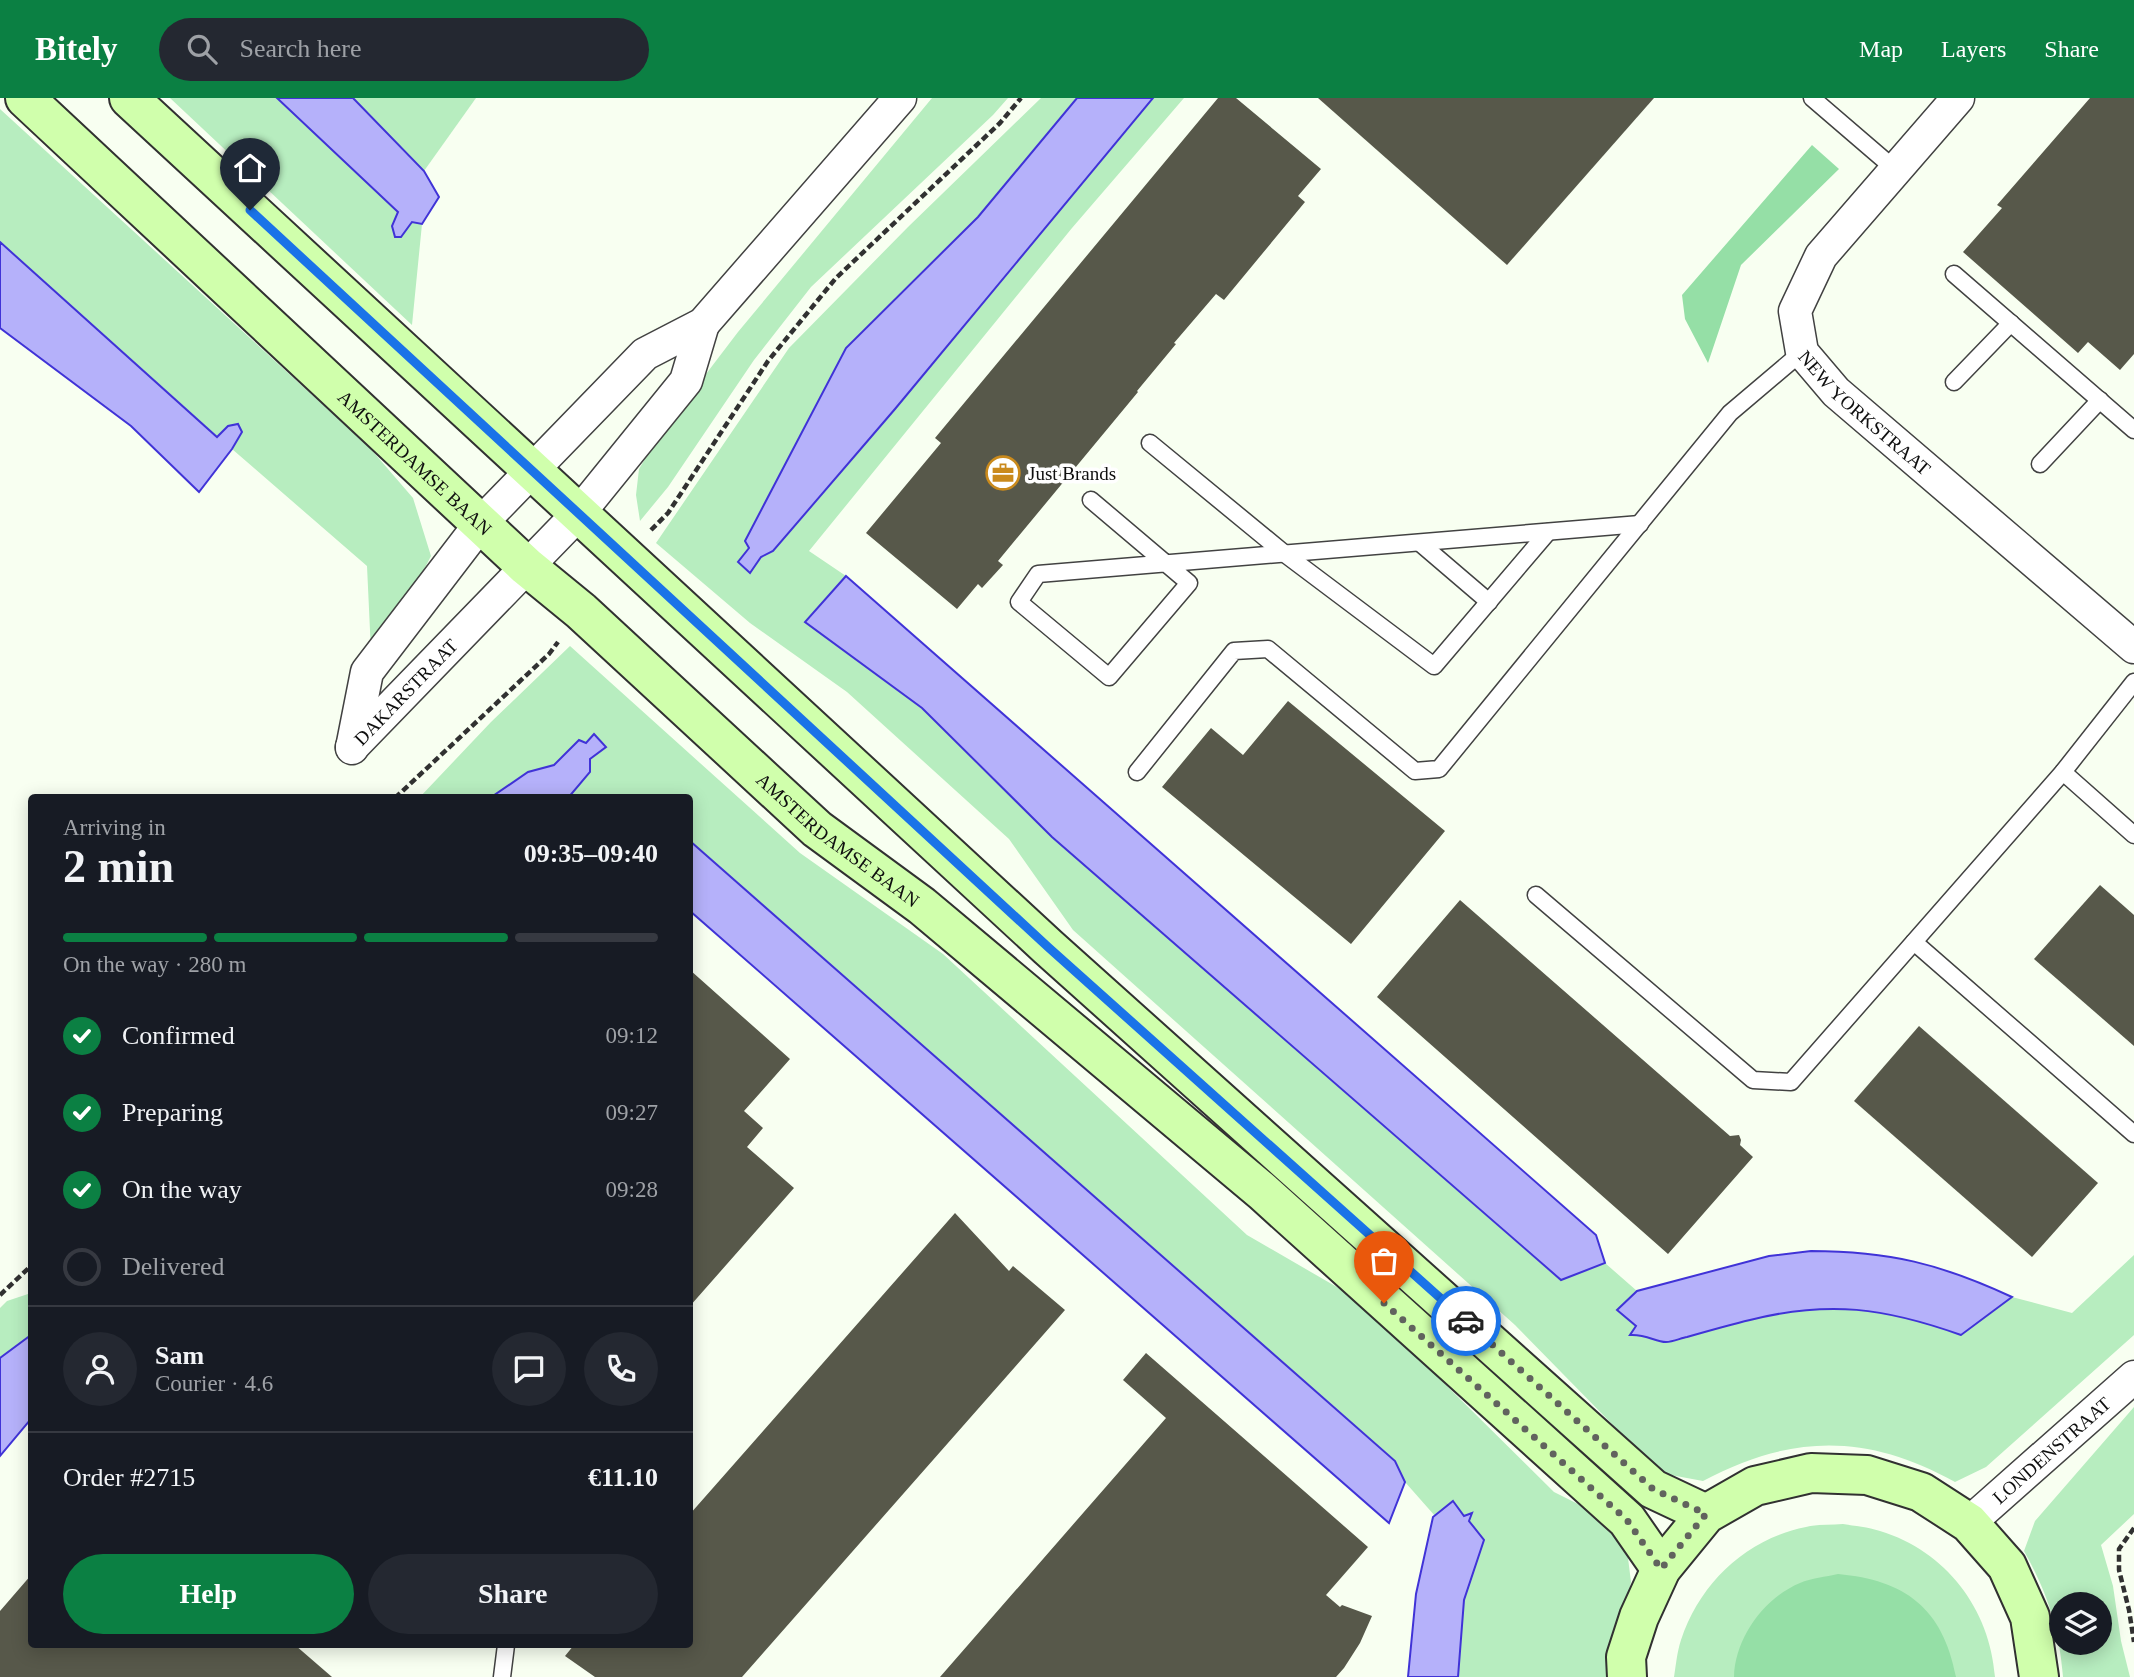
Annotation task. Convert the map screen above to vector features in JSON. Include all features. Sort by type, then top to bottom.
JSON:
[{"type":"main road","name":"AMSTERDAMSE BAAN","points":[[25,98],[527,566],[581,611],[817,829],[922,906],[1263,1192],[1627,1520],[1661,1569]]},
{"type":"main road","points":[[130,98],[1048,947],[1653,1489],[1706,1514]]},
{"type":"main road","points":[[1627,1677],[1626,1657],[1639,1617],[1661,1569],[1706,1514],[1755,1486],[1811,1473],[1867,1475],[1922,1492],[1969,1523],[2007,1566],[2030,1617],[2039,1677]]},
{"type":"street","points":[[481,523],[645,354],[703,324],[900,98]]},
{"type":"street","name":"NEW YORKSTRAAT","points":[[1958,98],[1821,256],[1795,311],[1802,352],[1836,393],[2134,647]]},
{"type":"street","points":[[527,566],[579,513],[686,381],[703,324]]},
{"type":"street","name":"DAKARSTRAAT","points":[[481,523],[367,672],[352,748],[527,566]]},
{"type":"street","name":"LONDENSTRAAT","points":[[1969,1523],[2134,1377]]},
{"type":"lane","points":[[1812,98],[1897,171]]},
{"type":"lane","points":[[1954,274],[2134,430]]},
{"type":"lane","points":[[1954,382],[2011,323]]},
{"type":"lane","points":[[1137,772],[1234,651],[1268,649],[1415,771],[1439,769],[1730,414],[1802,352]]},
{"type":"lane","points":[[2040,464],[2100,400]]},
{"type":"lane","points":[[1150,443],[1285,554],[1434,666],[1548,532]]},
{"type":"lane","points":[[1091,499],[1165,564],[1189,583],[1109,677],[1019,602],[1038,574],[1165,564],[1420,543],[1640,524]]},
{"type":"lane","points":[[1420,543],[1489,602]]},
{"type":"lane","points":[[1536,895],[1753,1080],[1791,1082],[2063,772],[2134,682]]},
{"type":"lane","points":[[2063,772],[2134,835]]},
{"type":"lane","points":[[1914,942],[2134,1134]]},
{"type":"lane","points":[[502,1677],[506,1648]]},
{"type":"path","points":[[625,556],[668,513],[768,360],[836,278],[1000,123],[1021,98]]},
{"type":"path","points":[[399,794],[549,654],[581,611]]},
{"type":"path","points":[[0,1295],[28,1269]]},
{"type":"path","points":[[2134,1528],[2119,1549],[2119,1570],[2134,1642]]},
{"type":"green space","points":[[170,98],[277,98],[399,212],[392,226],[401,237],[412,222],[422,224],[412,325]]},
{"type":"green space","points":[[353,98],[476,98],[424,171]]},
{"type":"green space","points":[[932,98],[1008,98],[811,287],[754,360],[668,487],[640,521],[636,495],[639,469],[658,437],[738,332]]},
{"type":"green space","points":[[1041,98],[1077,98],[978,217],[749,548],[750,573],[761,556],[773,551],[895,409],[1153,98],[1184,98],[1072,228],[809,551],[846,576],[805,622],[922,708],[1052,837],[1560,1280],[1605,1263],[1637,1291],[1618,1310],[1636,1326],[1631,1334],[1669,1342],[1779,1314],[1831,1309],[1907,1318],[1961,1335],[2012,1297],[2072,1313],[2134,1255],[2134,1335],[1986,1467],[1955,1482],[1923,1466],[1891,1455],[1860,1448],[1829,1446],[1767,1454],[1703,1481],[1660,1473],[1515,1325],[1073,930],[1009,839],[847,692],[750,623],[656,543],[789,348]]},
{"type":"green space","points":[[0,109],[369,447],[413,498],[431,556],[407,602],[371,652],[367,566],[232,449],[241,432],[218,437],[0,242]]},
{"type":"green space","points":[[1812,145],[1839,169],[1741,265],[1708,363],[1685,319],[1682,295]]},
{"type":"green space","points":[[570,646],[800,853],[943,954],[1247,1235],[1361,1301],[1554,1492],[1604,1517],[1627,1550],[1631,1582],[1623,1617],[1616,1677],[1458,1677],[1464,1600],[1483,1541],[1452,1501],[1435,1516],[1405,1482],[1395,1461],[693,844],[693,794],[571,794],[590,772],[586,743],[554,765],[497,794],[423,794],[491,722]]},
{"type":"green space","points":[[28,1294],[28,1337],[0,1358],[0,1308],[7,1301]]},
{"type":"green space","points":[[2134,1407],[2134,1514],[2101,1545],[2113,1586],[2121,1641],[2130,1677],[2063,1677],[2060,1655],[2112,1655],[2112,1592],[2049,1592],[2049,1607],[2024,1551],[2035,1521]]},
{"type":"green space","points":[[1843,1524],[1875,1530],[1904,1540],[1944,1568],[1974,1606],[1984,1628],[1995,1677],[1674,1677],[1680,1645],[1689,1619],[1713,1582],[1728,1567],[1745,1553],[1784,1533],[1810,1526]]},
{"type":"green space","points":[[1838,1574],[1883,1583],[1917,1602],[1931,1616],[1942,1633],[1956,1677],[1734,1677],[1736,1662],[1746,1634],[1764,1609],[1800,1583]]},
{"type":"shaded area","points":[[277,98],[353,98],[424,171],[439,197],[422,224],[412,222],[401,237],[395,237],[392,226],[398,212]]},
{"type":"shaded area","points":[[1077,98],[1153,98],[895,409],[773,551],[761,557],[750,573],[738,562],[749,548],[745,541],[846,348],[978,217]]},
{"type":"shaded area","points":[[0,242],[217,437],[228,426],[238,424],[242,432],[199,492],[131,426],[0,328]]},
{"type":"shaded area","points":[[846,576],[1596,1235],[1605,1263],[1561,1280],[1052,837],[922,708],[805,622]]},
{"type":"shaded area","points":[[594,734],[606,747],[590,759],[590,772],[571,794],[496,794],[528,772],[554,765],[579,740],[586,743]]},
{"type":"shaded area","points":[[693,844],[1395,1461],[1405,1482],[1389,1523],[693,914]]},
{"type":"shaded area","points":[[1811,1251],[1865,1254],[1914,1262],[1962,1276],[2012,1297],[1961,1335],[1882,1313],[1831,1309],[1779,1314],[1666,1342],[1630,1335],[1636,1326],[1617,1310],[1637,1291],[1769,1256]]},
{"type":"shaded area","points":[[28,1337],[28,1423],[0,1456],[0,1358]]},
{"type":"shaded area","points":[[1453,1501],[1464,1516],[1472,1513],[1469,1521],[1484,1540],[1464,1600],[1458,1677],[1408,1677],[1416,1594],[1433,1517]]},
{"type":"building","points":[[1218,98],[1236,98],[1321,169],[1298,196],[1305,202],[1224,300],[1216,294],[1174,343],[1176,344],[1138,392],[998,561],[1003,565],[982,588],[978,584],[957,609],[866,533],[941,443],[935,438]]},
{"type":"building","points":[[1318,98],[1654,98],[1507,265]]},
{"type":"building","points":[[2090,98],[2134,98],[2134,354],[2120,370],[2088,342],[2078,353],[1963,252],[2002,208],[1997,205]]},
{"type":"building","points":[[1288,701],[1445,831],[1351,944],[1162,787],[1211,728],[1243,755]]},
{"type":"building","points":[[2100,885],[2134,915],[2134,1046],[2034,959]]},
{"type":"building","points":[[1460,900],[1730,1136],[1739,1135],[1740,1145],[1753,1157],[1668,1254],[1377,997]]},
{"type":"building","points":[[693,973],[790,1059],[744,1111],[763,1128],[747,1147],[794,1188],[693,1303]]},
{"type":"building","points":[[1919,1026],[2098,1183],[2032,1257],[1854,1101]]},
{"type":"building","points":[[955,1213],[1009,1271],[1013,1266],[1065,1310],[742,1677],[595,1677],[565,1656],[572,1648],[693,1648],[693,1511]]},
{"type":"building","points":[[1146,1353],[1368,1547],[1326,1595],[1340,1607],[1342,1605],[1372,1616],[1360,1643],[1336,1677],[940,1677],[1166,1418],[1123,1380]]},
{"type":"building","points":[[28,1579],[28,1648],[298,1648],[332,1677],[0,1677],[0,1611]]},
{"type":"way so far","points":[[1384,1303],[1627,1520],[1661,1569],[1706,1514],[1653,1489],[1466,1321]]},
{"type":"place","name":"Just Brands","points":[[1003,473]]},
{"type":"route","points":[[250,210],[1048,947],[1466,1321]]}]
